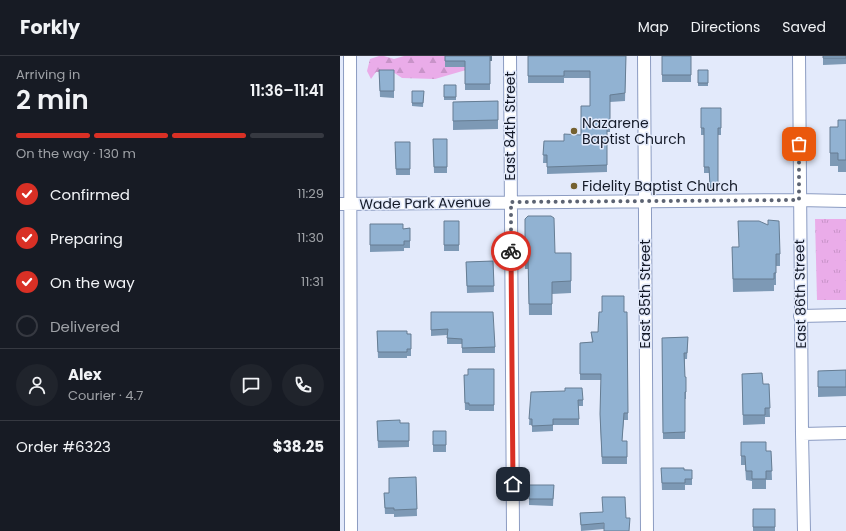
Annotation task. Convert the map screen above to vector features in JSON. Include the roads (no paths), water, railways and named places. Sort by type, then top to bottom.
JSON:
[{"type":"street","points":[[350,56],[346,204],[346,496],[351,531]]},
{"type":"street","name":"East 84th Street","points":[[510,56],[513,531]]},
{"type":"street","name":"East 85th Street","points":[[644,56],[647,531]]},
{"type":"street","name":"East 86th Street","points":[[799,56],[800,316],[804,531]]},
{"type":"street","name":"Wade Park Avenue","points":[[346,204],[799,200],[846,201]]},
{"type":"street","points":[[800,316],[846,316]]},
{"type":"street","points":[[802,434],[846,433]]},
{"type":"place","name":"Nazarene Baptist Church","points":[[574,131]]},
{"type":"place","name":"Fidelity Baptist Church","points":[[574,186]]}]
